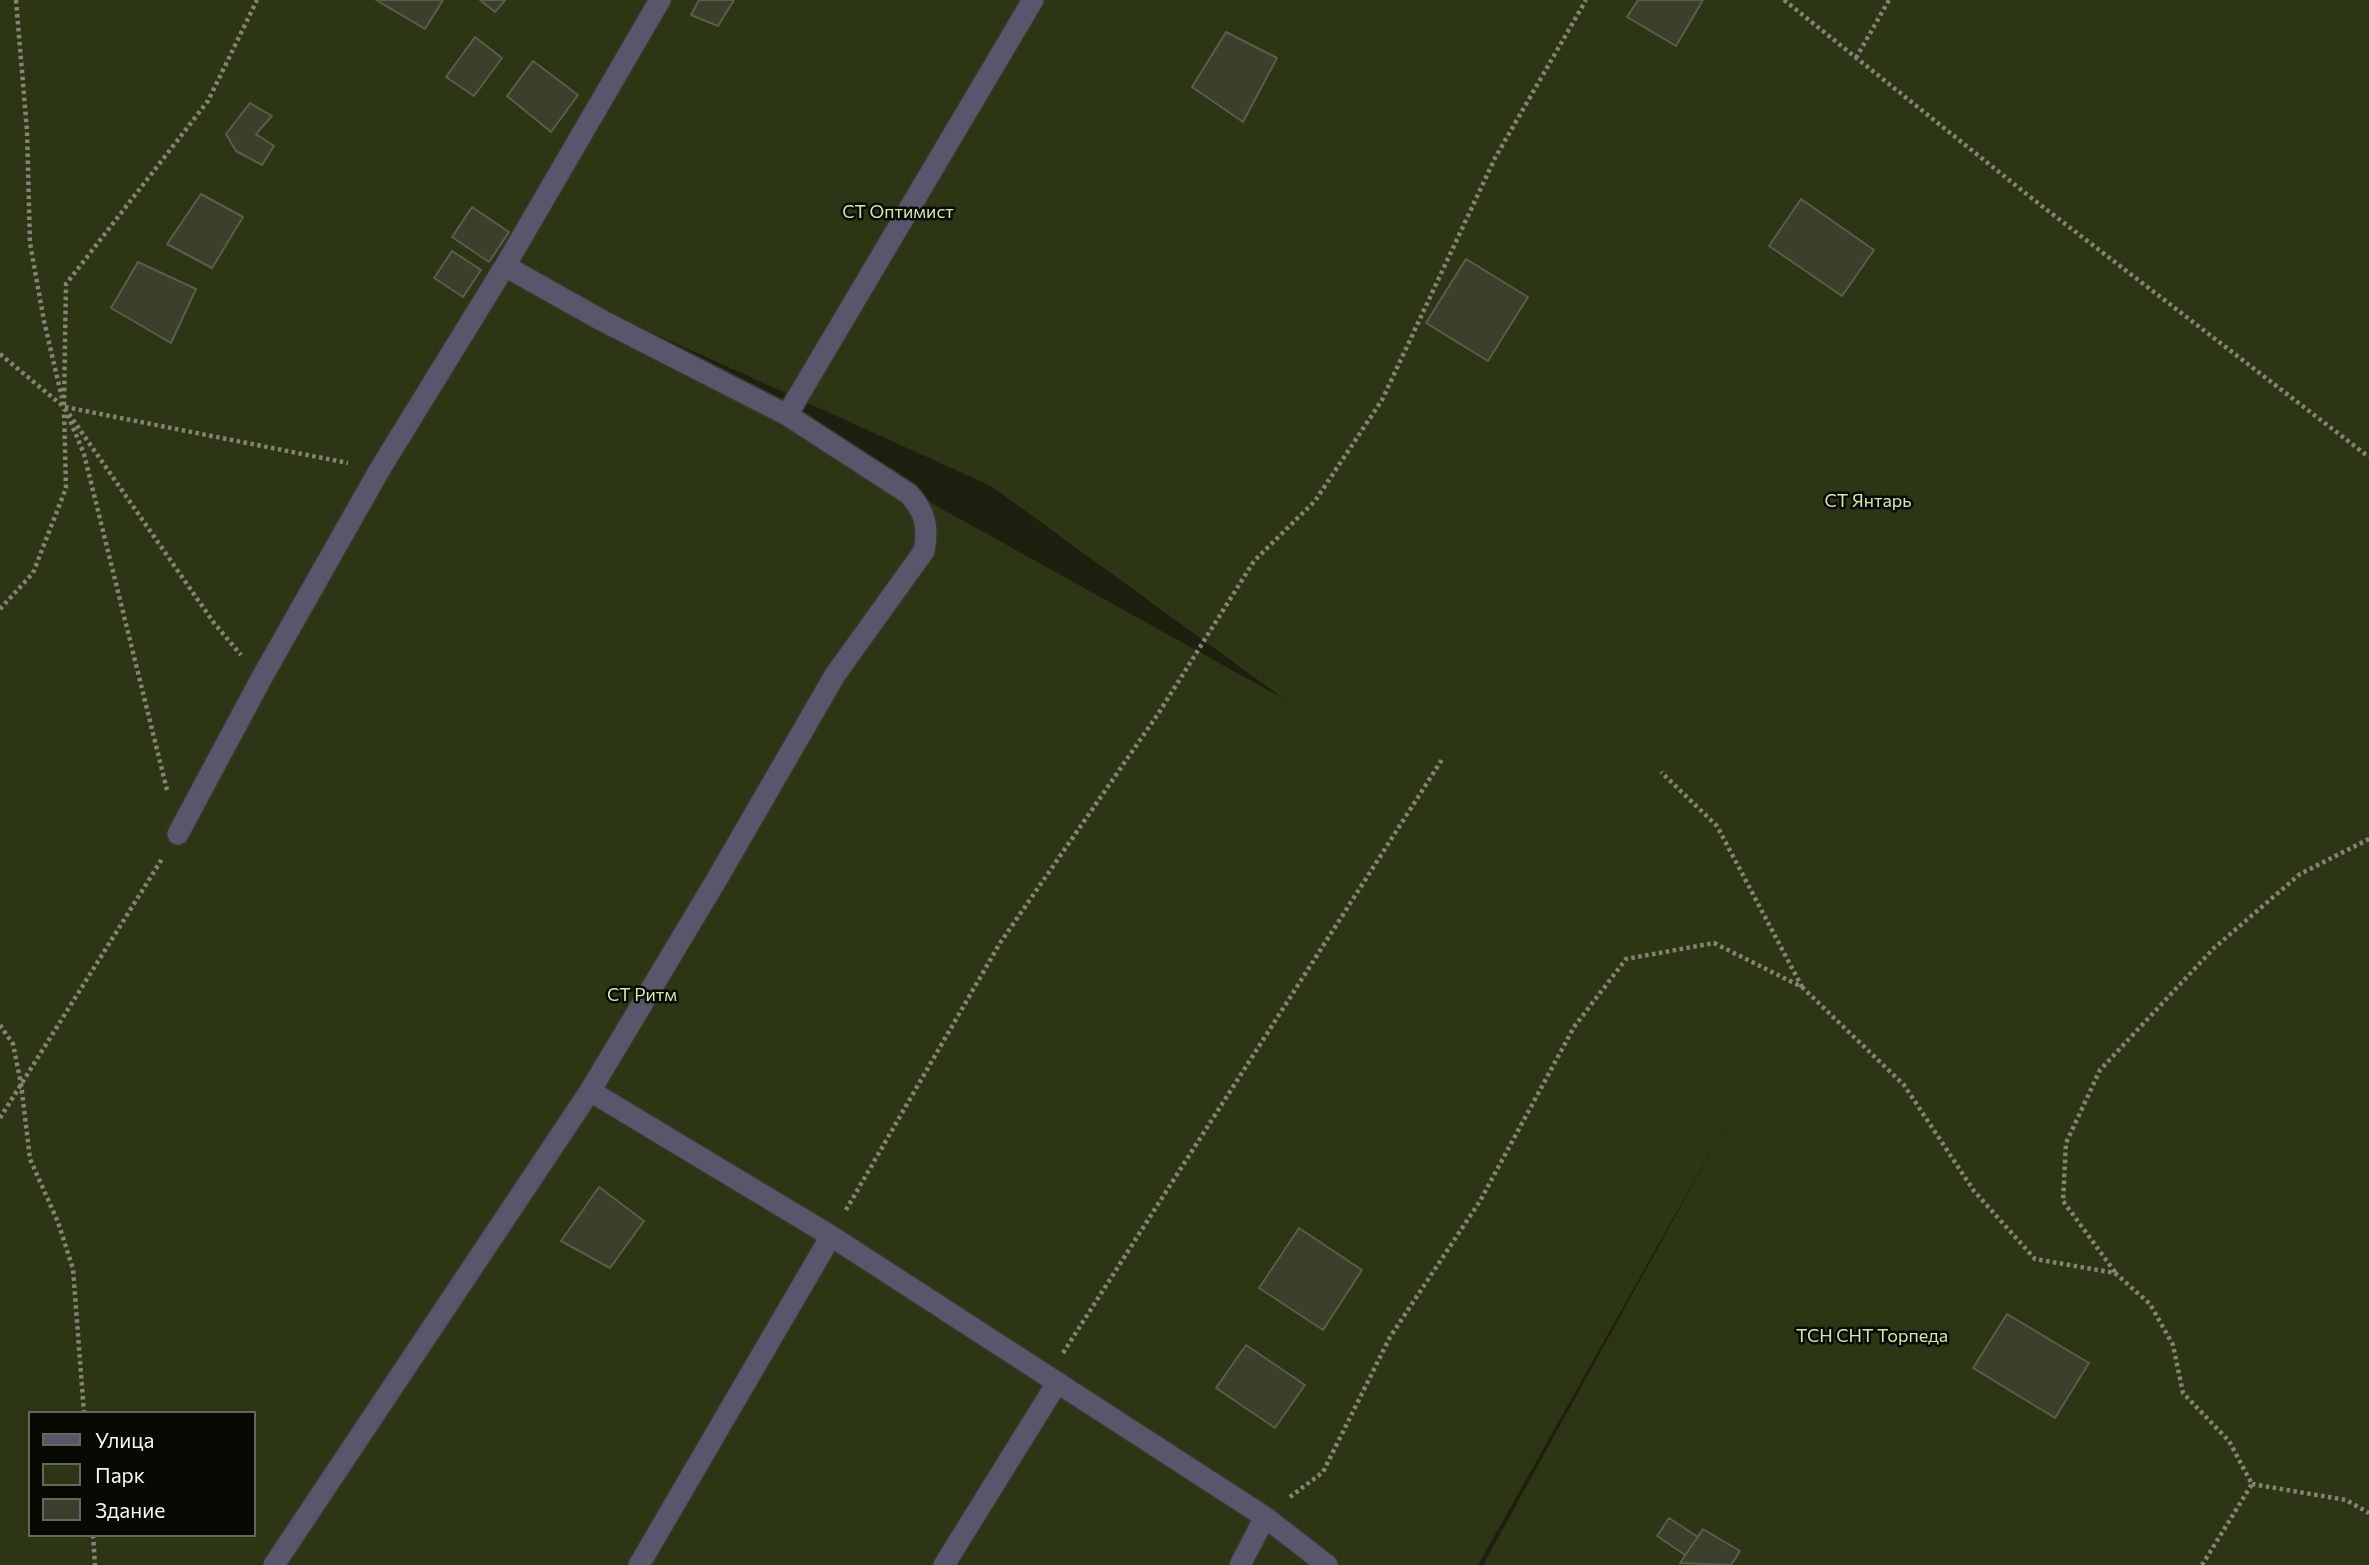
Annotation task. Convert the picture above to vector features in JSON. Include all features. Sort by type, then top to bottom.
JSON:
[{"type":"street","points":[[178,834],[261,679],[380,469],[505,266],[660,0]]},
{"type":"street","points":[[786,415],[1033,0]]},
{"type":"street","points":[[274,1565],[590,1091],[835,675],[924,551],[928,536],[926,520],[909,494],[786,415],[603,321],[505,266]]},
{"type":"street","points":[[590,1091],[831,1236],[1265,1517],[1327,1565]]},
{"type":"street","points":[[639,1565],[831,1236]]},
{"type":"street","points":[[944,1565],[1052,1380]]},
{"type":"street","points":[[1240,1565],[1265,1517]]},
{"type":"path","points":[[0,1118],[178,834],[84,454],[64,406],[44,321],[30,243],[27,131],[16,0]]},
{"type":"path","points":[[0,609],[33,573],[66,488],[66,284],[208,101],[257,0]]},
{"type":"path","points":[[831,1236],[1000,943],[1158,714],[1254,561],[1315,501],[1382,400],[1495,158],[1586,0]]},
{"type":"path","points":[[1784,0],[2034,200],[2369,457]]},
{"type":"path","points":[[1856,58],[1889,0]]},
{"type":"path","points":[[0,354],[64,406],[214,622],[261,679]]},
{"type":"path","points":[[64,406],[380,469]]},
{"type":"path","points":[[1052,1380],[1443,758]]},
{"type":"path","points":[[1661,772],[1717,826],[1802,987]]},
{"type":"path","points":[[2252,1484],[2229,1441],[2183,1393],[2173,1345],[2150,1304],[2115,1273],[2063,1202],[2066,1143],[2100,1070],[2214,948],[2300,874],[2369,839]]},
{"type":"path","points":[[1265,1517],[1323,1472],[1390,1337],[1480,1201],[1574,1027],[1626,959],[1714,943],[1802,987],[1905,1085],[1974,1191],[2035,1259],[2115,1273]]},
{"type":"path","points":[[0,1025],[13,1044],[30,1159],[58,1222],[73,1269],[84,1411]]},
{"type":"path","points":[[2252,1484],[2346,1500],[2369,1513]]},
{"type":"path","points":[[2202,1565],[2252,1484]]},
{"type":"path","points":[[93,1537],[95,1565]]},
{"type":"green space","points":[[0,0],[2369,0],[2369,1565],[1483,1565],[1729,1119],[1478,1565],[0,1565]],"holes":[[[516,271],[991,486],[1284,699]]]},
{"type":"building","points":[[376,0],[443,0],[425,29]]},
{"type":"building","points":[[480,0],[505,0],[495,12]]},
{"type":"building","points":[[699,0],[734,0],[718,26],[691,15]]},
{"type":"building","points":[[1638,0],[1703,0],[1676,46],[1627,17]]},
{"type":"building","points":[[1226,32],[1277,58],[1243,122],[1192,87]]},
{"type":"building","points":[[475,37],[502,58],[474,96],[446,77]]},
{"type":"building","points":[[533,61],[578,95],[551,132],[507,96]]},
{"type":"building","points":[[250,103],[272,116],[256,134],[274,146],[262,165],[236,151],[226,134]]},
{"type":"building","points":[[201,194],[243,217],[212,268],[167,244]]},
{"type":"building","points":[[1801,199],[1874,250],[1842,296],[1769,246]]},
{"type":"building","points":[[472,207],[509,232],[489,262],[452,237]]},
{"type":"building","points":[[452,251],[481,270],[463,297],[434,278]]},
{"type":"building","points":[[1466,259],[1528,297],[1488,361],[1426,323]]},
{"type":"building","points":[[138,262],[196,289],[171,343],[111,308]]},
{"type":"building","points":[[599,1187],[644,1221],[610,1268],[561,1241]]},
{"type":"building","points":[[1299,1228],[1362,1270],[1323,1330],[1259,1288]]},
{"type":"building","points":[[2007,1314],[2089,1363],[2055,1418],[1973,1368]]},
{"type":"building","points":[[1246,1345],[1305,1385],[1275,1428],[1216,1388]]},
{"type":"building","points":[[1669,1518],[1698,1537],[1685,1555],[1657,1536]]},
{"type":"building","points":[[1703,1529],[1740,1551],[1731,1565],[1680,1563]]},
{"type":"park label","name":"СТ Оптимист","points":[[898,212]]},
{"type":"park label","name":"СТ Янтарь","points":[[1868,501]]},
{"type":"park label","name":"СТ Ритм","points":[[642,995]]},
{"type":"park label","name":"ТСН СНТ Торпеда","points":[[1872,1336]]}]
